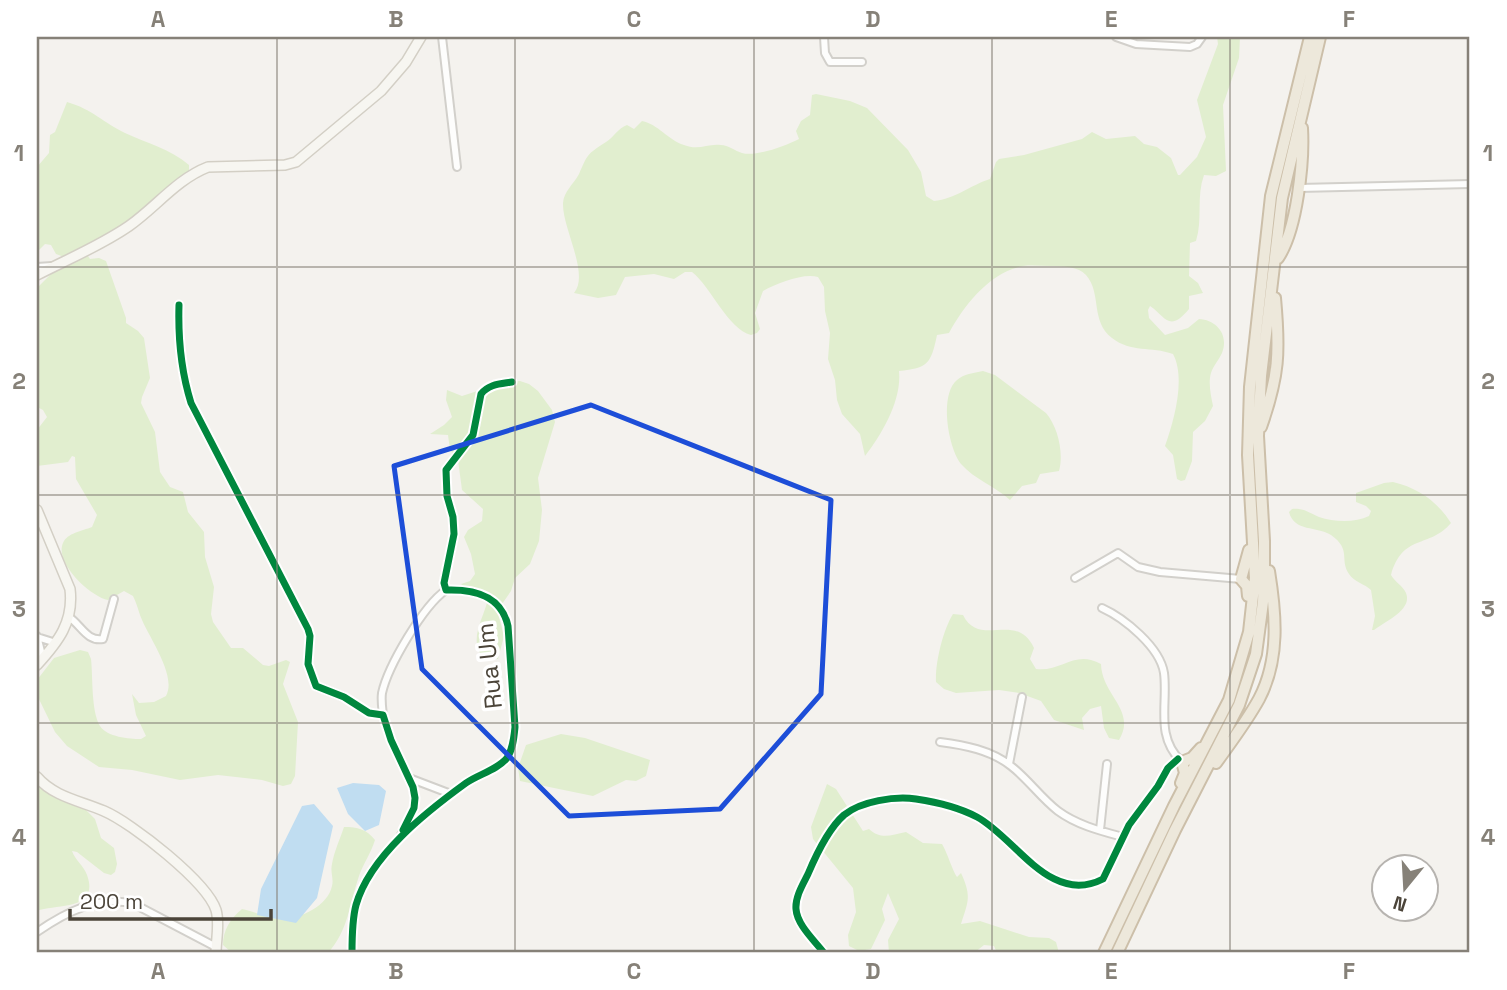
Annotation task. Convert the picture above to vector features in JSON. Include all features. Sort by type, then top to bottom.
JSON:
[{"type":"highway","points":[[1104,953],[1174,806],[1210,741],[1236,683],[1249,632],[1255,578],[1248,418],[1263,256],[1276,171],[1310,37]]},
{"type":"highway","points":[[1200,784],[1254,707],[1270,670],[1275,626],[1264,541],[1258,436],[1273,393],[1279,359],[1273,277],[1284,186],[1320,37]]},
{"type":"highway","points":[[1274,264],[1286,241],[1299,188],[1302,116]]},
{"type":"highway","points":[[1249,632],[1246,613],[1248,592],[1241,579],[1247,563],[1252,526]]},
{"type":"highway","points":[[1117,953],[1239,705],[1256,654],[1263,602],[1264,541]]},
{"type":"highway","points":[[1174,806],[1185,773],[1180,760],[1192,758],[1210,741]]},
{"type":"street","points":[[37,275],[105,242],[184,179],[199,171],[222,166],[296,162],[381,91],[406,62],[421,37]]},
{"type":"street","points":[[442,37],[457,167]]},
{"type":"street","points":[[824,37],[825,53],[830,62],[862,62]]},
{"type":"street","points":[[1116,37],[1136,44],[1190,47],[1197,44],[1202,37]]},
{"type":"street","points":[[1299,188],[1470,184]]},
{"type":"street","points":[[37,267],[54,266]]},
{"type":"street","points":[[179,305],[178,332],[191,403],[308,629],[308,664],[313,682],[316,687],[344,697],[358,708],[383,715]]},
{"type":"street","points":[[396,842],[414,808],[415,798],[383,715],[382,692],[392,664],[429,606],[446,590],[445,573],[454,534],[447,496],[446,470],[473,435],[481,394],[495,384],[512,382]]},
{"type":"street","points":[[37,510],[70,589],[69,617],[56,643],[40,662]]},
{"type":"street","points":[[1075,578],[1118,554],[1138,567],[1160,572],[1241,579]]},
{"type":"street","name":"Rua Um","points":[[352,953],[356,905],[372,873],[396,842],[473,778],[501,764],[509,756],[515,727],[505,613],[492,600],[480,594],[446,590]]},
{"type":"street","points":[[69,617],[78,622],[90,638],[103,639],[114,598]]},
{"type":"street","points":[[824,953],[801,923],[796,904],[813,863],[829,836],[846,813],[857,808],[896,799],[915,799],[961,811],[986,823],[1044,873],[1071,884],[1085,885],[1103,879],[1123,836],[1168,768],[1180,760],[1170,748],[1165,731],[1164,673],[1161,661],[1128,623],[1102,608]]},
{"type":"street","points":[[40,662],[37,636],[56,643]]},
{"type":"street","points":[[1009,764],[1022,697]]},
{"type":"street","points":[[940,742],[983,751],[1009,764],[1057,810],[1071,819],[1123,836]]},
{"type":"street","points":[[1100,830],[1107,764]]},
{"type":"street","points":[[37,778],[59,794],[107,812],[125,823],[193,877],[205,890],[216,912],[216,950],[134,904],[121,901],[102,901],[63,914],[37,932]]},
{"type":"street","points":[[409,778],[452,794]]},
{"type":"highlighted area","points":[[591,405],[831,500],[821,694],[720,809],[569,816],[422,669],[394,466]]},
{"type":"green space","points":[[1217,37],[1240,37],[1239,58],[1223,105],[1226,171],[1216,176],[1204,175],[1200,192],[1198,233],[1196,241],[1190,243],[1189,276],[1198,283],[1203,293],[1189,296],[1189,309],[1177,320],[1168,321],[1150,306],[1148,310],[1149,318],[1165,335],[1188,328],[1199,319],[1216,325],[1223,335],[1222,353],[1210,377],[1213,406],[1205,421],[1193,432],[1192,461],[1185,480],[1177,479],[1173,455],[1165,446],[1179,387],[1177,364],[1173,354],[1126,346],[1112,338],[1101,324],[1091,282],[1083,272],[1074,268],[1023,266],[1011,269],[989,282],[970,301],[949,333],[937,335],[927,363],[899,371],[894,405],[878,438],[865,456],[860,434],[842,414],[837,400],[835,380],[828,359],[830,333],[825,311],[824,287],[818,277],[798,278],[763,291],[755,313],[760,329],[751,335],[735,325],[692,272],[685,272],[674,279],[654,274],[625,277],[616,295],[598,298],[574,293],[579,274],[564,213],[564,199],[588,155],[627,125],[634,129],[642,121],[689,147],[724,145],[748,154],[779,148],[799,139],[796,131],[801,121],[810,115],[812,95],[850,101],[867,108],[908,150],[921,172],[926,196],[934,201],[949,198],[990,179],[999,159],[1082,139],[1092,132],[1106,139],[1135,136],[1144,144],[1157,147],[1171,158],[1180,175],[1197,157],[1206,137],[1197,100],[1218,44]]},
{"type":"green space","points":[[67,102],[84,108],[125,133],[166,150],[189,165],[189,173],[184,180],[89,252],[88,256],[90,259],[99,258],[106,261],[126,323],[144,338],[150,378],[141,403],[155,432],[160,472],[170,487],[183,492],[188,512],[204,532],[205,557],[214,587],[211,614],[213,622],[231,648],[243,648],[263,665],[269,666],[286,660],[290,662],[283,684],[298,722],[295,776],[291,784],[283,786],[262,780],[218,775],[180,780],[132,770],[99,767],[67,746],[55,732],[37,695],[37,680],[54,658],[80,650],[88,652],[91,659],[95,712],[100,726],[113,735],[141,739],[146,736],[136,715],[132,694],[139,703],[154,702],[166,696],[169,687],[164,665],[133,596],[124,591],[108,600],[101,598],[76,578],[64,560],[62,551],[65,540],[92,527],[97,515],[76,479],[75,457],[72,456],[68,462],[37,466],[37,430],[47,417],[43,410],[37,407],[37,288],[67,258],[56,254],[51,245],[45,244],[39,250],[37,264],[37,167],[49,153],[50,135],[55,132]]},
{"type":"green space","points":[[983,371],[995,375],[1046,413],[1059,440],[1059,471],[1040,474],[1036,483],[1022,486],[1010,500],[961,464],[949,434],[947,409],[951,387],[963,376]]},
{"type":"green space","points":[[520,381],[538,391],[552,410],[555,422],[538,478],[542,510],[539,541],[530,564],[515,578],[511,591],[500,607],[499,617],[504,636],[498,659],[485,659],[477,645],[477,638],[488,599],[475,595],[461,584],[470,581],[475,574],[464,537],[468,530],[482,521],[483,509],[462,490],[458,460],[450,450],[448,435],[430,434],[452,417],[446,400],[447,390],[462,396],[505,382]]},
{"type":"green space","points":[[1393,482],[1426,496],[1440,508],[1451,523],[1443,531],[1402,553],[1391,575],[1406,593],[1405,605],[1396,615],[1372,630],[1375,616],[1371,590],[1349,574],[1341,545],[1325,532],[1296,523],[1289,512],[1292,509],[1300,509],[1338,521],[1363,518],[1369,516],[1371,511],[1356,502],[1356,493]]},
{"type":"green space","points":[[953,614],[963,615],[970,625],[979,629],[1008,630],[1026,637],[1034,648],[1030,659],[1036,669],[1084,659],[1101,664],[1107,685],[1124,720],[1119,740],[1109,738],[1104,728],[1101,706],[1090,709],[1082,718],[1084,730],[1054,720],[1041,701],[1019,693],[999,690],[956,693],[944,689],[936,682],[938,656]]},
{"type":"green space","points":[[561,734],[585,738],[650,760],[646,776],[636,781],[626,780],[593,796],[520,781],[518,768],[526,745]]},
{"type":"green space","points":[[37,781],[84,808],[95,819],[101,838],[114,848],[117,864],[111,875],[104,873],[72,851],[87,875],[87,895],[74,904],[37,911]]},
{"type":"green space","points":[[827,784],[836,789],[863,831],[869,829],[878,835],[886,836],[906,832],[923,843],[942,844],[955,874],[957,877],[961,873],[967,888],[967,904],[961,924],[980,921],[1029,937],[1049,938],[1056,942],[1059,953],[997,953],[994,946],[984,945],[974,953],[889,953],[888,940],[899,919],[888,893],[882,909],[885,920],[871,949],[859,951],[849,946],[848,935],[856,912],[853,888],[813,839],[811,827]]},
{"type":"green space","points":[[344,827],[361,829],[375,840],[359,876],[344,926],[328,953],[232,953],[223,945],[228,925],[242,909],[270,918],[287,919],[312,910],[325,900],[332,886],[332,864]]},
{"type":"water","points":[[353,783],[379,785],[386,791],[379,825],[365,831],[348,814],[337,788]]},
{"type":"water","points":[[314,804],[333,826],[317,898],[296,923],[257,915],[261,889],[302,806]]},
{"type":"cycle path","points":[[179,305],[181,354],[191,403],[308,629],[308,664],[316,686],[344,697],[369,713],[383,715],[415,798],[414,808],[403,830]]},
{"type":"cycle path","points":[[352,953],[356,905],[373,869],[417,821],[471,780],[503,762],[512,747],[515,727],[508,626],[504,616],[499,607],[485,596],[467,591],[446,590],[444,583],[454,534],[447,496],[446,470],[473,435],[481,394],[491,386],[512,382]]},
{"type":"cycle path","points":[[824,953],[800,921],[796,909],[797,900],[828,835],[838,821],[851,810],[869,803],[898,798],[924,800],[956,808],[977,817],[991,827],[1050,877],[1066,884],[1084,885],[1103,879],[1129,825],[1168,768],[1178,759]]}]
